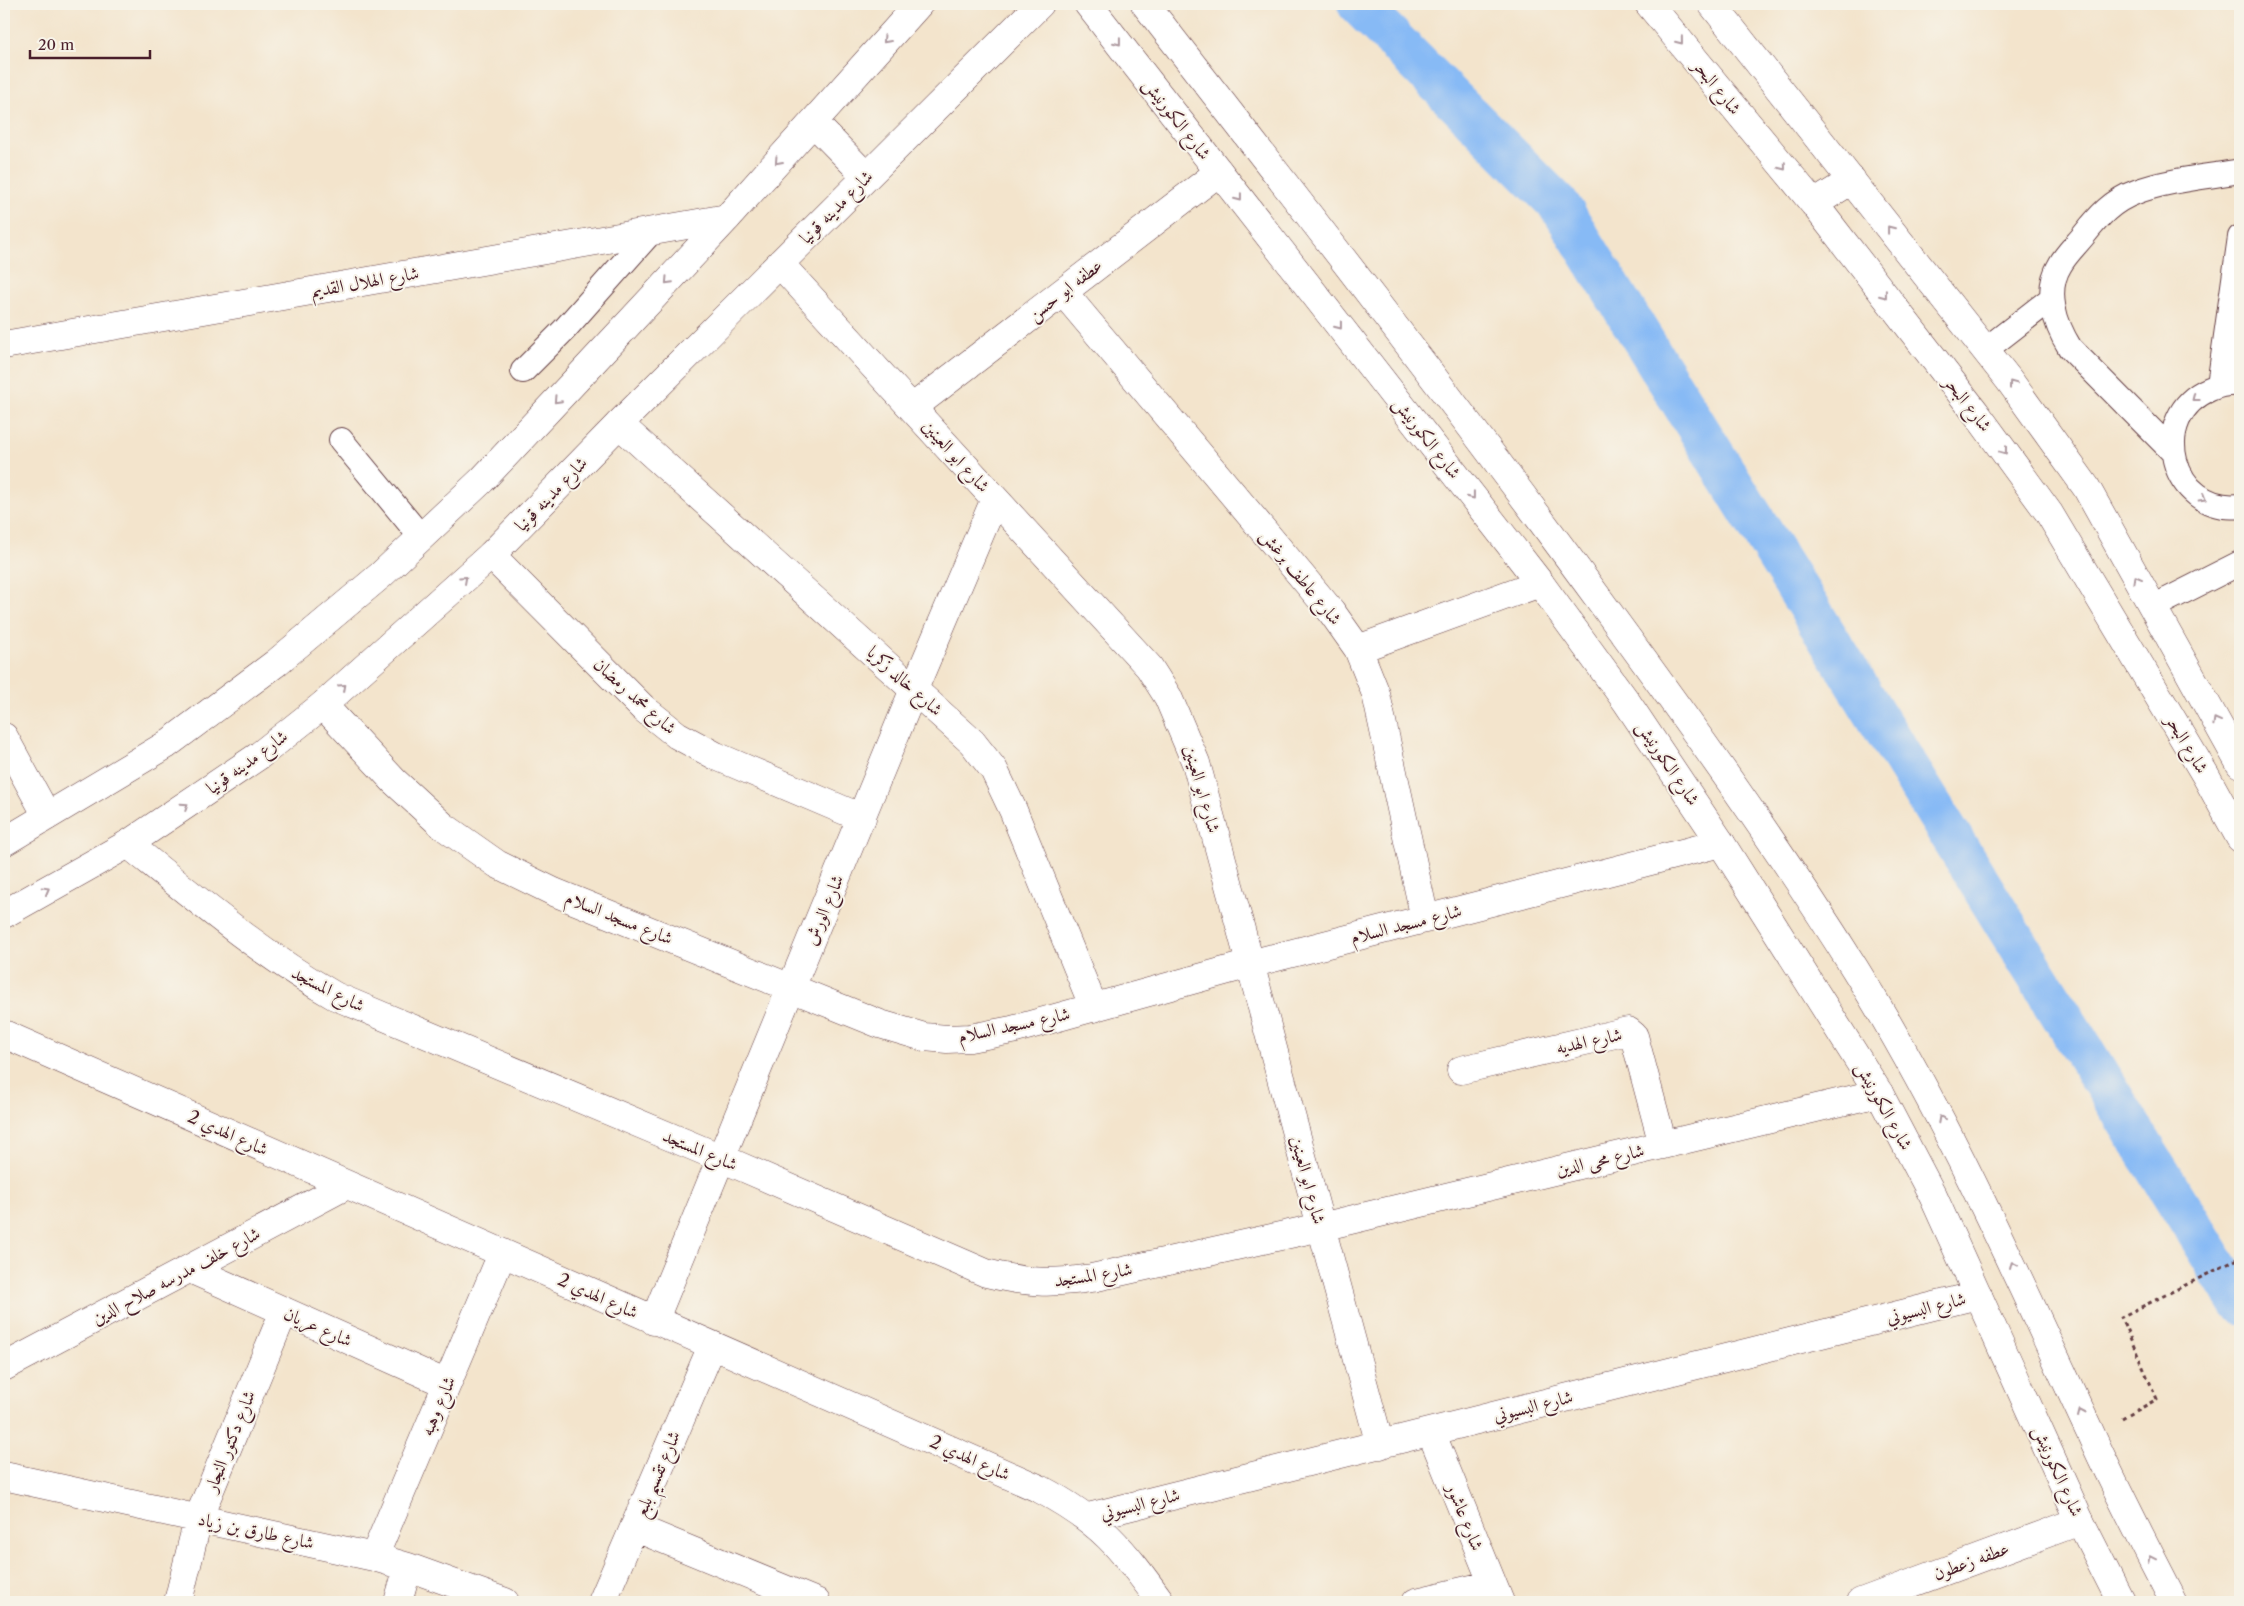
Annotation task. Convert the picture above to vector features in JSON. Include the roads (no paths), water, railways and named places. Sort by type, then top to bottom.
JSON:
[{"type":"street","points":[[4,842],[166,745],[276,663],[381,575],[482,480],[727,218],[919,4]]},
{"type":"street","name":"شارع مدينه قونيا","points":[[4,914],[128,844],[260,755],[323,705],[491,555],[866,176],[1040,4]]},
{"type":"street","name":"شارع الكورنيش","points":[[1088,4],[1540,583],[1626,700],[1721,843],[1879,1093],[1933,1196],[2080,1521],[2121,1602]]},
{"type":"street","points":[[1145,4],[1476,430],[1689,723],[1814,905],[1857,972],[1915,1071],[1965,1165],[2008,1253],[2092,1437],[2174,1602]]},
{"type":"street","name":"شارع البحر","points":[[1649,4],[1814,204],[1981,421],[2049,513],[2206,776],[2240,838]]},
{"type":"street","name":"شارع البحر","points":[[1712,4],[1985,350],[2086,487],[2240,764]]},
{"type":"street","points":[[813,122],[866,176]]},
{"type":"street","name":"عطفه ابو حسن","points":[[912,408],[1218,172]]},
{"type":"street","points":[[1814,204],[1852,180]]},
{"type":"street","name":"شارع الهلال القديم","points":[[4,345],[727,218]]},
{"type":"street","name":"شارع ابو العينين","points":[[780,264],[1149,667],[1168,696],[1196,762],[1380,1445]]},
{"type":"street","name":"شارع عاطف برغش","points":[[1062,292],[1331,611],[1358,649],[1376,694],[1425,919]]},
{"type":"street","name":"شارع خالد زكريا","points":[[619,424],[972,742],[994,770],[1013,810],[1094,1008]]},
{"type":"street","name":"شارع الورش","points":[[654,1321],[914,689],[995,499]]},
{"type":"street","name":"شارع محمد رمضان","points":[[491,555],[643,708],[676,735],[716,756],[862,818]]},
{"type":"street","points":[[1358,649],[1540,583]]},
{"type":"street","name":"شارع مسجد السلام","points":[[323,705],[394,781],[429,813],[497,864],[554,892],[902,1032],[924,1037],[970,1038],[1012,1030],[1250,964],[1721,843]]},
{"type":"street","points":[[4,737],[47,816]]},
{"type":"street","name":"شارع المستجد","points":[[128,844],[249,941],[290,971],[335,996],[721,1158],[986,1273],[1020,1281],[1054,1283],[1092,1278],[1321,1227]]},
{"type":"street","name":"شارع الهديه","points":[[1461,1070],[1628,1031],[1632,1032],[1663,1145]]},
{"type":"street","name":"شارع الهدي 2","points":[[4,1034],[1040,1489],[1088,1517],[1108,1534],[1126,1554],[1161,1602]]},
{"type":"street","name":"شارع محى الدين","points":[[1321,1227],[1879,1093]]},
{"type":"street","name":"شارع خلف مدرسه صلاح الدين","points":[[4,1367],[347,1185]]},
{"type":"street","name":"شارع وهبه","points":[[374,1557],[502,1254]]},
{"type":"street","name":"شارع عريان","points":[[190,1269],[447,1384]]},
{"type":"street","name":"شارع البسيوني","points":[[1088,1517],[1978,1295]]},
{"type":"street","name":"شارع دكتور النجار","points":[[178,1602],[198,1519],[284,1311]]},
{"type":"street","name":"شارع تقسيم بلبع","points":[[602,1602],[712,1346]]},
{"type":"street","name":"شارع عاشور","points":[[1431,1432],[1496,1593]]},
{"type":"street","name":"شارع طارق بن زياد","points":[[4,1476],[374,1557],[408,1566],[505,1602]]},
{"type":"street","name":"عطفه زعطون","points":[[1861,1602],[2080,1521]]},
{"type":"street","points":[[634,1527],[816,1602]]},
{"type":"street","points":[[398,1602],[408,1566]]},
{"type":"street","points":[[1416,1602],[1496,1593]]},
{"type":"lane","points":[[2172,451],[2070,348],[2060,332],[2052,298],[2059,266],[2102,212],[2118,200],[2150,188],[2240,171]]},
{"type":"lane","points":[[523,372],[564,330],[651,232]]},
{"type":"lane","points":[[2240,237],[2230,385],[2203,392],[2189,403],[2179,418],[2174,434],[2172,451],[2177,469],[2186,484],[2198,496],[2214,504],[2231,507],[2240,506]]},
{"type":"lane","points":[[1985,350],[2052,298]]},
{"type":"lane","points":[[341,440],[421,537]]},
{"type":"lane","points":[[2153,607],[2240,563]]},
{"type":"waterway","points":[[1358,4],[1560,206],[2240,1303]]}]
